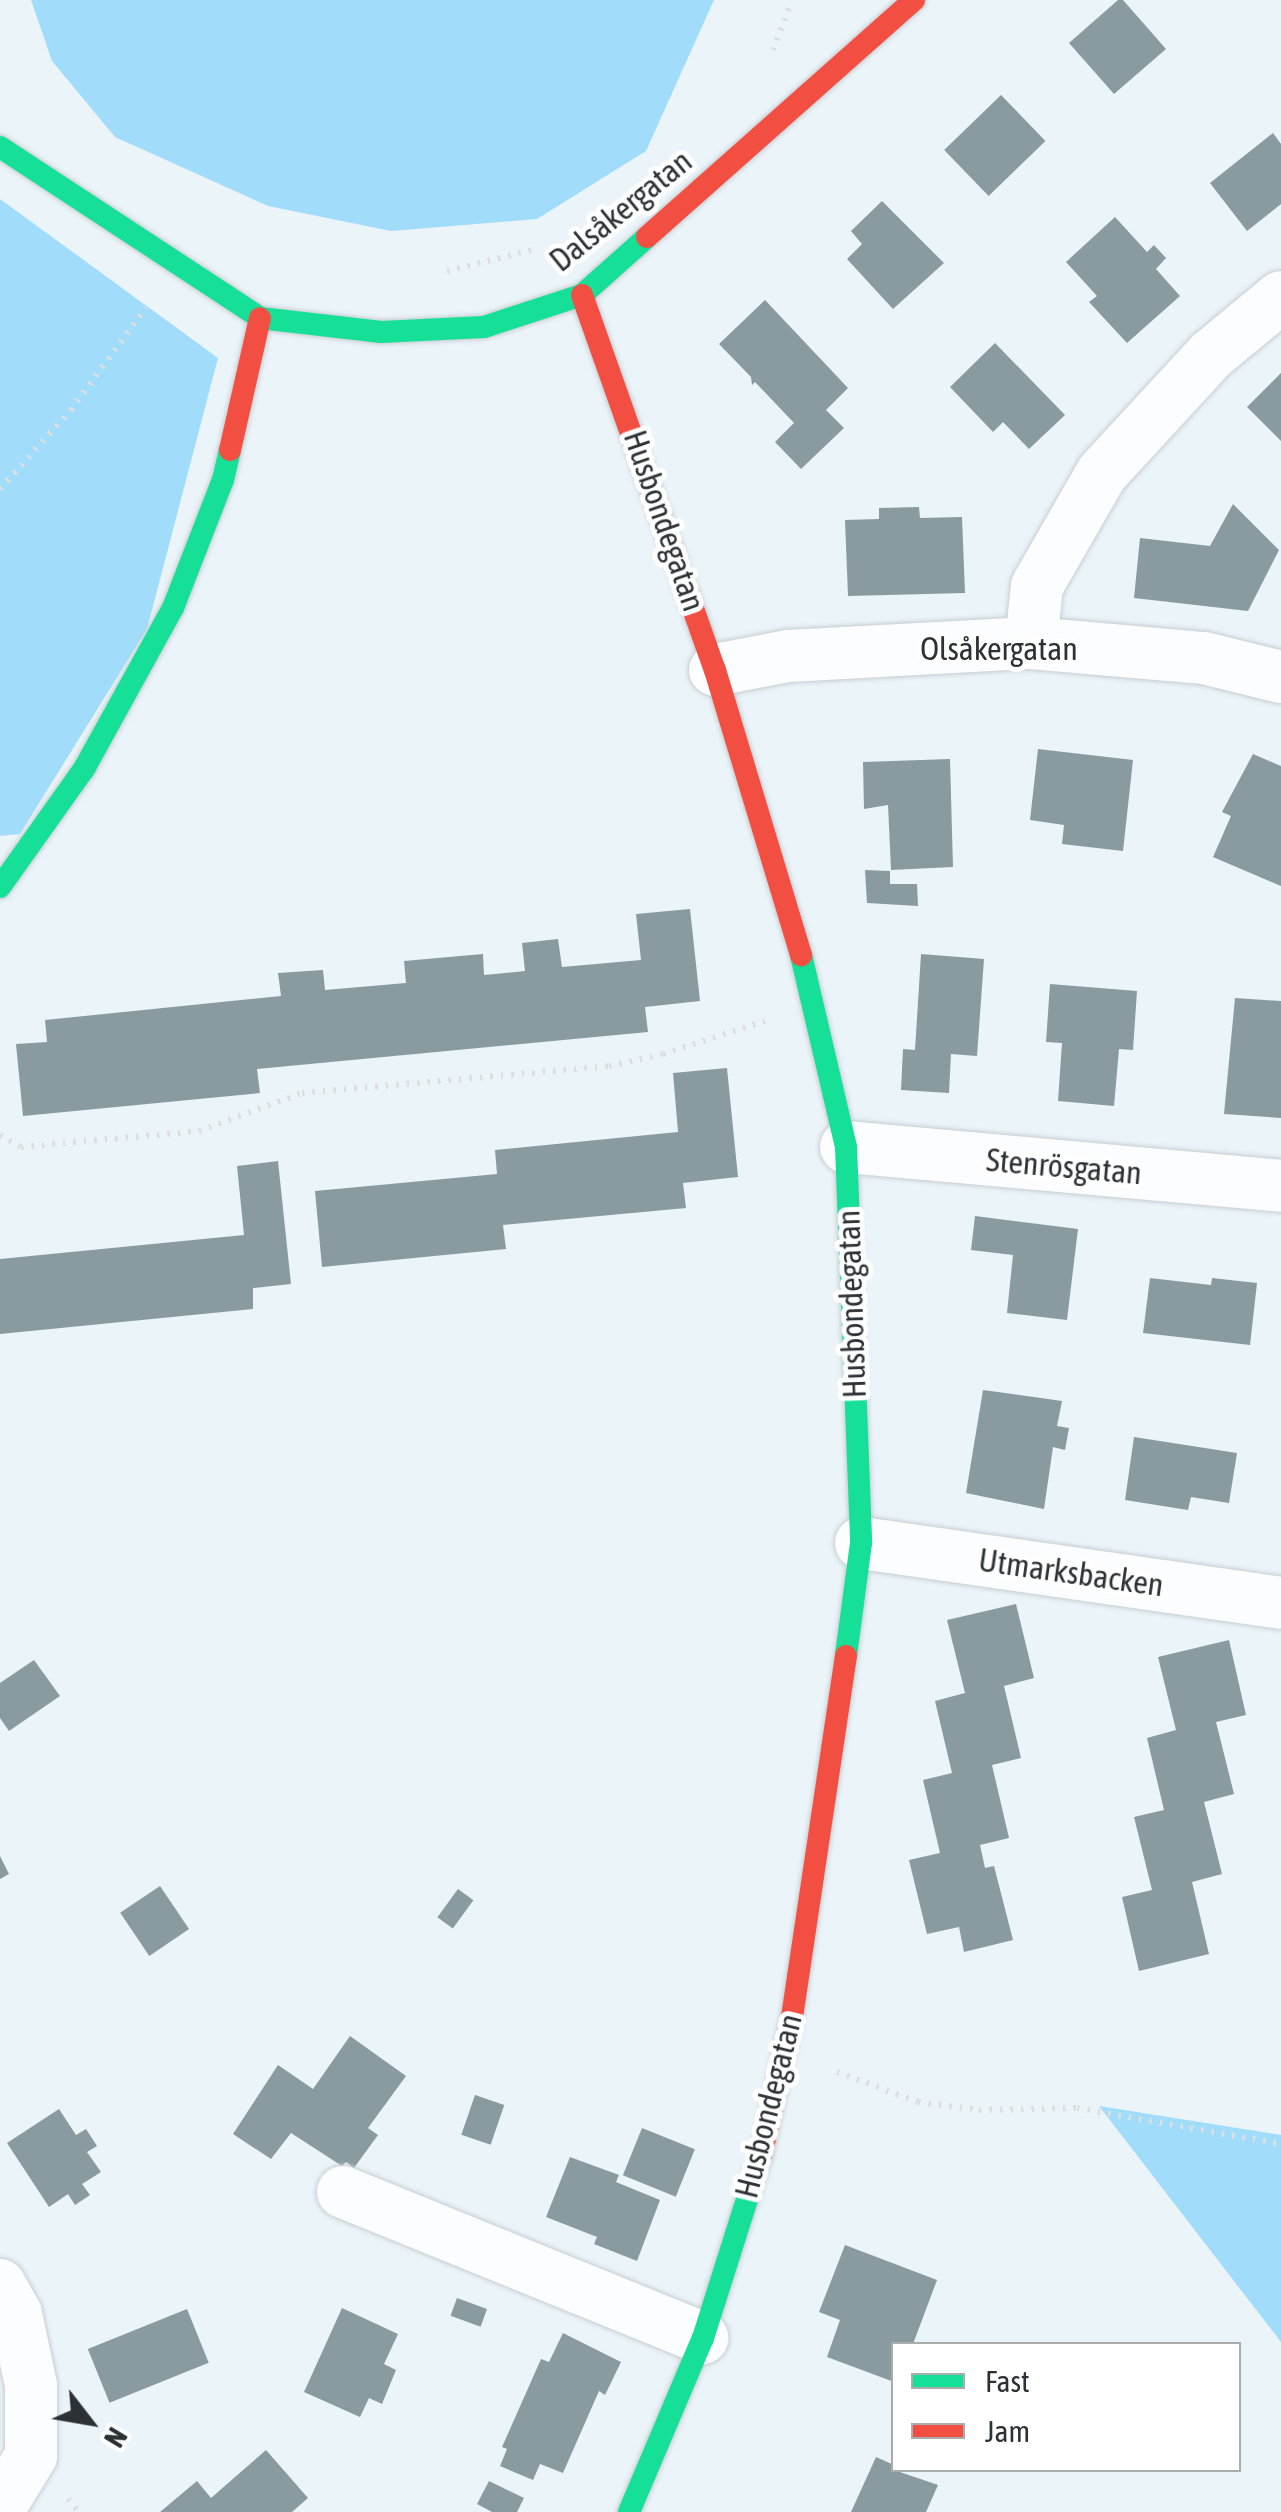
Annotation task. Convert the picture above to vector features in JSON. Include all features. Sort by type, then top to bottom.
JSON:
[{"type":"street","name":"Dalsåkergatan","points":[[0,147],[260,318],[381,332],[484,327],[582,295],[914,0]]},
{"type":"street","name":"Husbondegatan","points":[[582,295],[716,670],[816,1005],[846,1147],[861,1543],[832,1766],[784,2055],[766,2139],[703,2338],[630,2512]]},
{"type":"street","points":[[1031,643],[1036,586],[1102,473],[1212,354],[1281,296]]},
{"type":"street","points":[[0,887],[84,769],[173,608],[223,480],[260,318]]},
{"type":"street","name":"Olsåkergatan","points":[[716,670],[788,656],[1031,643],[1204,658],[1281,677]]},
{"type":"street","name":"Stenrösgatan","points":[[846,1147],[1281,1186]]},
{"type":"street","name":"Utmarksbacken","points":[[861,1543],[1281,1603]]},
{"type":"street","points":[[343,2192],[703,2338]]},
{"type":"street","points":[[0,2285],[16,2314],[31,2385],[31,2456],[0,2507]]},
{"type":"path","points":[[769,60],[792,0]]},
{"type":"path","points":[[434,274],[540,248]]},
{"type":"path","points":[[0,489],[71,410],[175,262]]},
{"type":"path","points":[[0,1135],[21,1147],[200,1131],[302,1093],[609,1066],[662,1054],[816,1005]]},
{"type":"path","points":[[784,2055],[822,2063],[847,2078],[918,2102],[979,2110],[1077,2108],[1281,2144]]},
{"type":"shaded area","points":[[31,0],[714,0],[646,151],[537,219],[391,231],[268,206],[115,137],[52,61]]},
{"type":"shaded area","points":[[0,199],[218,358],[147,629],[20,834],[0,836]]},
{"type":"shaded area","points":[[1099,2106],[1281,2135],[1281,2342]]},
{"type":"building","points":[[1118,0],[1123,0],[1166,49],[1114,94],[1069,43]]},
{"type":"building","points":[[1001,95],[1045,141],[989,196],[944,150]]},
{"type":"building","points":[[1273,133],[1281,144],[1281,204],[1247,231],[1210,183]]},
{"type":"building","points":[[882,201],[944,263],[893,309],[847,259],[862,244],[851,231]]},
{"type":"building","points":[[1115,217],[1147,252],[1154,245],[1166,258],[1156,269],[1180,296],[1127,343],[1089,302],[1097,296],[1066,262]]},
{"type":"building","points":[[765,300],[848,388],[826,410],[844,428],[801,469],[775,442],[794,423],[755,382],[752,385],[751,377],[719,344]]},
{"type":"building","points":[[995,343],[1065,415],[1029,449],[1003,422],[993,432],[950,387]]},
{"type":"building","points":[[1281,373],[1281,441],[1247,407]]},
{"type":"building","points":[[1233,504],[1279,550],[1248,611],[1134,598],[1140,538],[1210,546]]},
{"type":"building","points":[[919,507],[920,518],[962,517],[965,593],[848,596],[845,520],[879,519],[879,508]]},
{"type":"building","points":[[1038,749],[1133,760],[1123,851],[1062,844],[1064,825],[1030,820]]},
{"type":"building","points":[[1253,754],[1281,766],[1281,886],[1213,857],[1231,816],[1222,812]]},
{"type":"building","points":[[950,759],[953,867],[891,870],[888,805],[864,809],[863,762]]},
{"type":"building","points":[[865,870],[890,871],[890,884],[917,884],[918,906],[867,903]]},
{"type":"building","points":[[690,909],[700,1001],[645,1007],[648,1032],[257,1069],[260,1093],[23,1116],[16,1044],[47,1042],[45,1020],[281,996],[278,973],[323,970],[325,990],[406,983],[404,961],[483,954],[484,975],[525,971],[522,943],[558,939],[562,967],[641,960],[636,914]]},
{"type":"building","points":[[921,954],[984,959],[977,1056],[951,1054],[949,1093],[901,1090],[903,1049],[915,1050]]},
{"type":"building","points":[[1050,984],[1137,991],[1133,1050],[1119,1049],[1114,1106],[1058,1101],[1062,1043],[1046,1042]]},
{"type":"building","points":[[1235,998],[1281,1001],[1281,1118],[1224,1114]]},
{"type":"building","points":[[727,1068],[738,1177],[683,1183],[686,1208],[503,1225],[506,1249],[322,1267],[315,1191],[497,1174],[495,1150],[678,1132],[673,1073]]},
{"type":"building","points":[[278,1161],[291,1284],[253,1288],[253,1309],[0,1334],[0,1259],[244,1235],[237,1166]]},
{"type":"building","points":[[975,1216],[1078,1229],[1067,1320],[1007,1313],[1013,1255],[971,1250]]},
{"type":"building","points":[[1150,1278],[1211,1285],[1212,1278],[1257,1283],[1250,1345],[1143,1333]]},
{"type":"building","points":[[983,1390],[1062,1401],[1057,1426],[1069,1428],[1065,1450],[1053,1447],[1044,1509],[966,1493]]},
{"type":"building","points":[[1134,1437],[1237,1453],[1229,1503],[1191,1497],[1188,1510],[1125,1500]]},
{"type":"building","points":[[1016,1604],[1034,1678],[1004,1686],[1021,1758],[992,1765],[1009,1838],[980,1845],[985,1868],[994,1866],[1013,1940],[964,1952],[959,1927],[927,1934],[909,1860],[940,1853],[923,1780],[952,1773],[935,1701],[965,1693],[947,1620]]},
{"type":"building","points":[[1229,1640],[1246,1715],[1216,1722],[1234,1794],[1204,1802],[1222,1874],[1192,1882],[1209,1954],[1139,1971],[1122,1897],[1152,1890],[1134,1817],[1164,1810],[1147,1738],[1176,1730],[1158,1657]]},
{"type":"building","points":[[34,1660],[60,1696],[9,1731],[0,1718],[0,1683]]},
{"type":"building","points":[[0,1856],[9,1874],[0,1879]]},
{"type":"building","points":[[160,1886],[189,1929],[149,1956],[120,1913]]},
{"type":"building","points":[[458,1889],[473,1900],[453,1928],[437,1917]]},
{"type":"building","points":[[350,2036],[406,2076],[368,2128],[378,2135],[354,2168],[346,2162],[342,2166],[291,2133],[271,2159],[233,2134],[278,2065],[313,2089]]},
{"type":"building","points":[[475,2095],[504,2105],[491,2145],[461,2135]]},
{"type":"building","points":[[59,2109],[76,2135],[86,2129],[97,2146],[87,2152],[101,2172],[82,2184],[90,2195],[75,2205],[68,2194],[49,2207],[7,2143]]},
{"type":"building","points":[[642,2128],[695,2149],[676,2197],[623,2175]]},
{"type":"building","points":[[570,2157],[619,2175],[616,2182],[660,2200],[637,2261],[594,2244],[597,2237],[546,2217]]},
{"type":"building","points":[[845,2245],[937,2280],[914,2342],[891,2342],[891,2381],[827,2357],[840,2320],[819,2312]]},
{"type":"building","points":[[457,2298],[487,2309],[481,2327],[451,2316]]},
{"type":"building","points":[[342,2308],[398,2334],[384,2364],[396,2370],[382,2404],[369,2398],[360,2417],[304,2392]]},
{"type":"building","points":[[187,2309],[209,2363],[110,2403],[88,2349]]},
{"type":"building","points":[[563,2333],[621,2362],[605,2395],[599,2391],[563,2473],[540,2464],[533,2480],[500,2466],[507,2449],[502,2447],[541,2359],[549,2362]]},
{"type":"building","points":[[266,2450],[308,2498],[292,2512],[160,2512],[197,2481],[211,2498]]},
{"type":"building","points":[[876,2457],[891,2464],[891,2472],[938,2485],[926,2512],[851,2512]]},
{"type":"building","points":[[489,2481],[524,2498],[517,2512],[492,2512],[477,2504]]},
{"type":"traffic: fast","points":[[0,147],[260,318],[381,332],[484,327],[582,295],[647,237]]},
{"type":"traffic: fast","points":[[0,887],[84,769],[173,608],[223,480],[230,450]]},
{"type":"traffic: fast","points":[[801,955],[846,1147],[861,1543],[846,1656]]},
{"type":"traffic: fast","points":[[629,2512],[703,2338],[762,2152]]},
{"type":"traffic: jam","points":[[647,237],[914,0]]},
{"type":"traffic: jam","points":[[582,295],[715,670],[801,955]]},
{"type":"traffic: jam","points":[[230,450],[260,318]]},
{"type":"traffic: jam","points":[[762,2152],[792,2017],[846,1656]]}]
